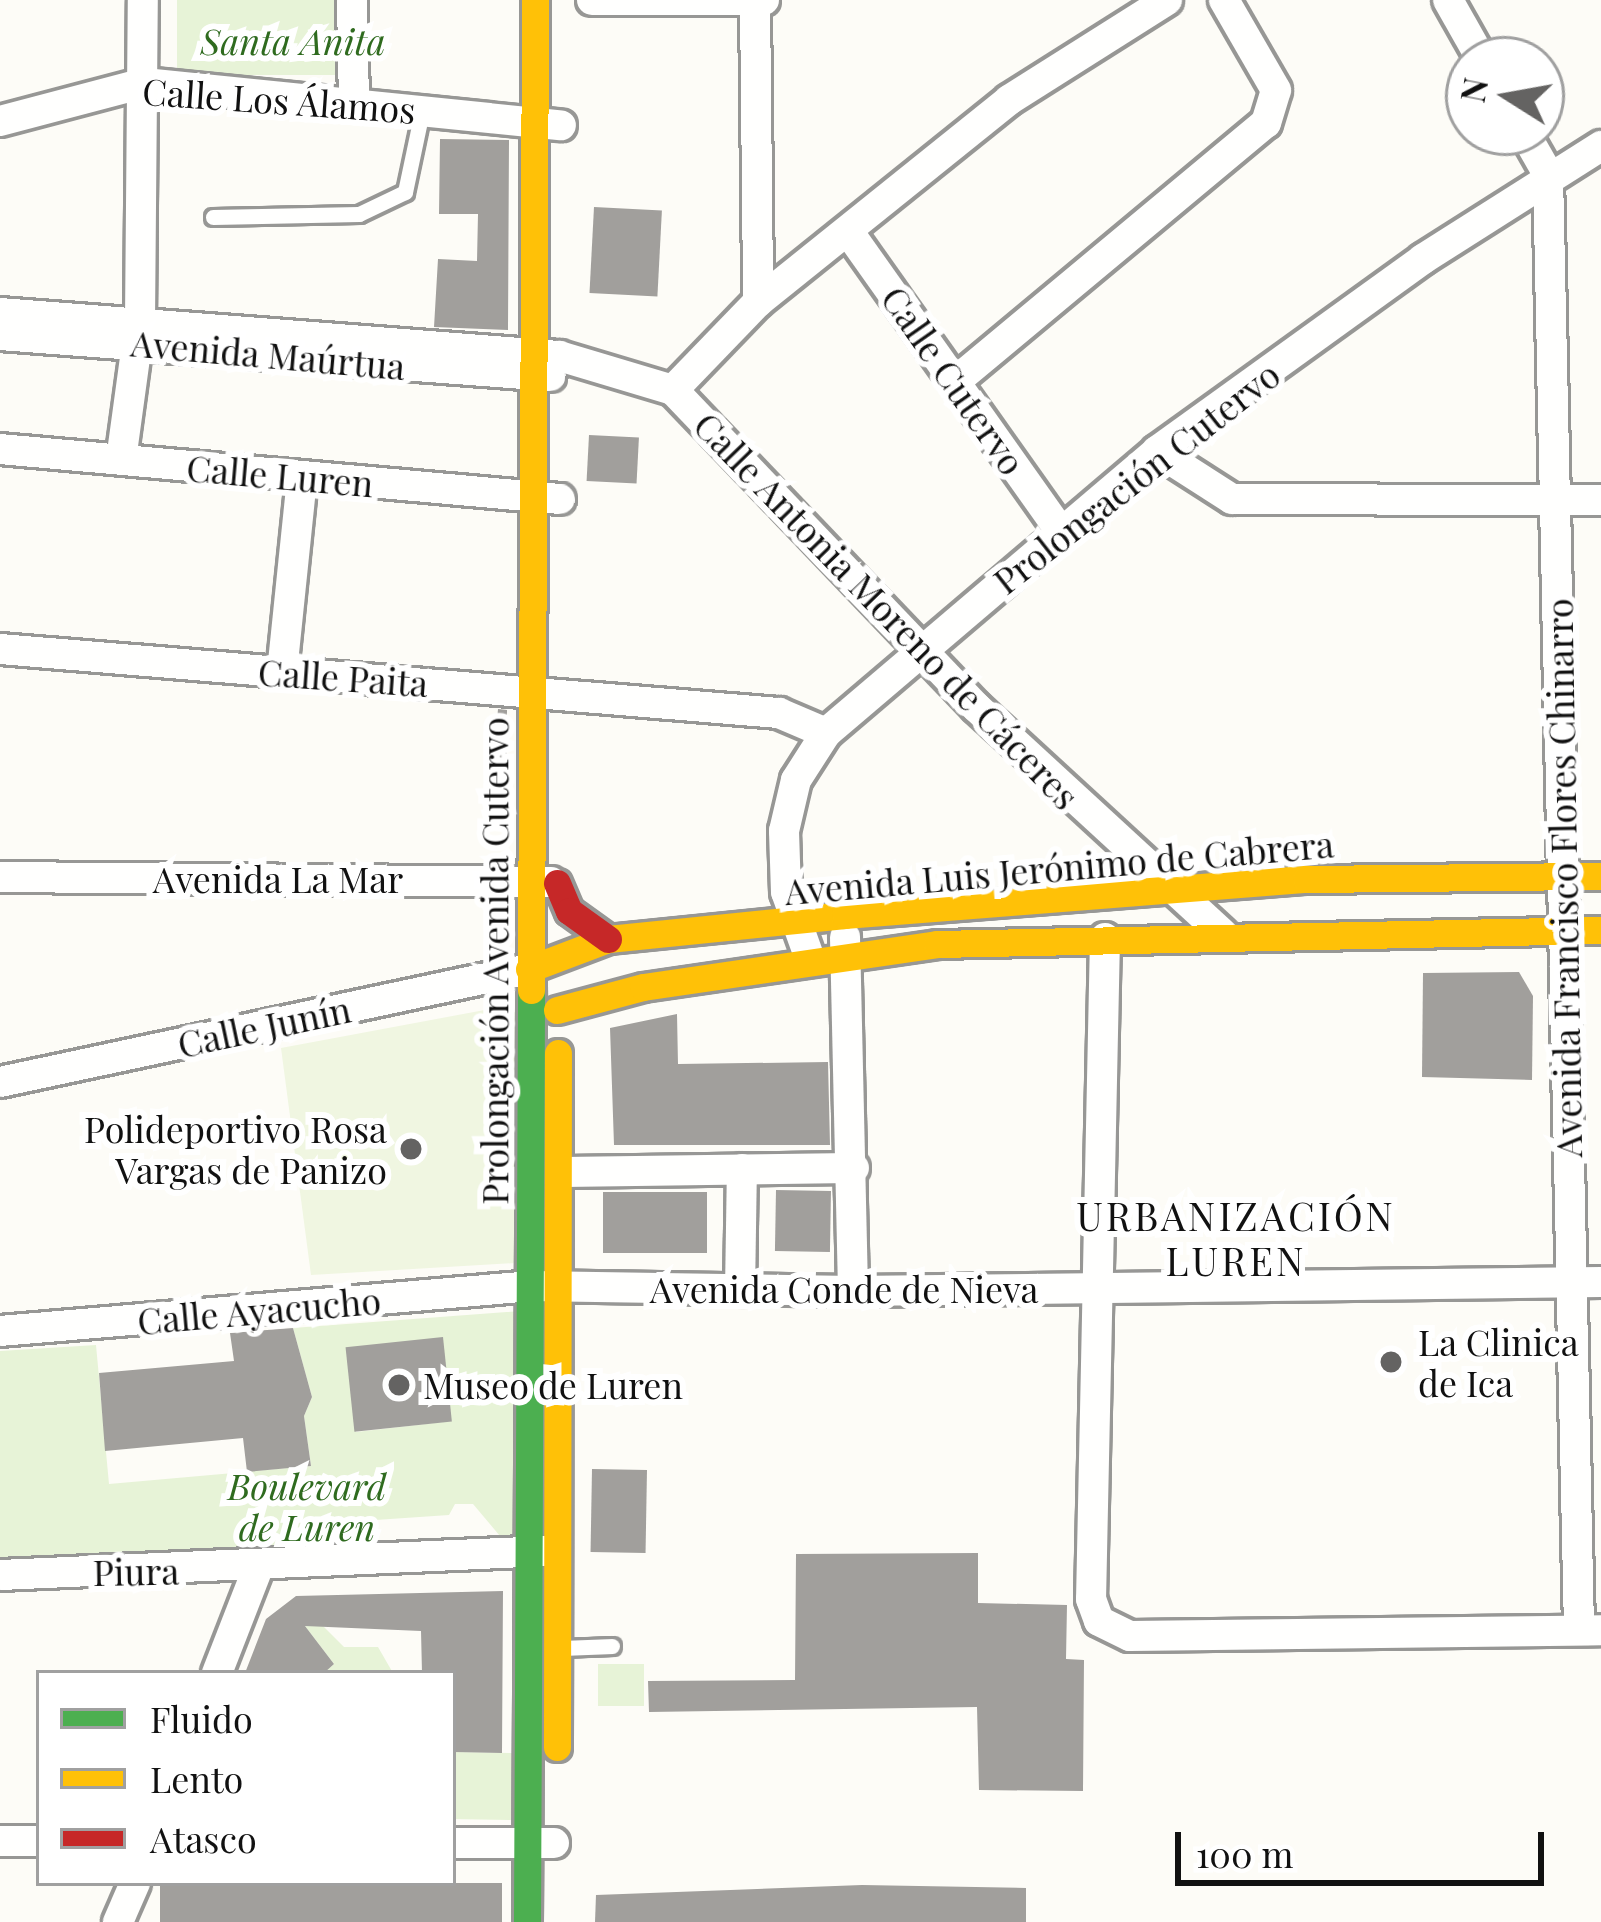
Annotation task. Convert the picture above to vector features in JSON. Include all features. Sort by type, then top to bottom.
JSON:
[{"type":"street","points":[[121,460],[137,332],[143,0]]},
{"type":"street","points":[[352,0],[354,101]]},
{"type":"street","name":"Prolongación Avenida Cutervo","points":[[536,0],[548,126],[548,499],[538,1288],[527,1550],[543,1843],[554,1922]]},
{"type":"street","name":"Prolongación Avenida Cutervo","points":[[548,126],[561,0]]},
{"type":"street","points":[[592,0],[758,2],[758,302]]},
{"type":"street","points":[[673,390],[758,302],[1009,100],[1167,0]]},
{"type":"street","points":[[957,380],[1266,123],[1276,90],[1224,0]]},
{"type":"street","points":[[1448,0],[1468,36]]},
{"type":"street","name":"Calle Los Álamos","points":[[0,121],[144,83],[354,101],[548,126]]},
{"type":"street","name":"Prolongación Cutervo","points":[[810,959],[786,892],[784,831],[796,780],[826,733],[925,652],[1059,529],[1157,451],[1548,174],[1601,146]]},
{"type":"street","name":"Avenida Francisco Flores Chinarro","points":[[1538,156],[1548,174],[1564,931],[1586,1282],[1590,1630]]},
{"type":"street","name":"Calle Cutervo","points":[[848,231],[1059,529]]},
{"type":"street","name":"Avenida Maúrtua","points":[[0,313],[137,332],[548,366]]},
{"type":"street","name":"Avenida Maúrtua","points":[[0,335],[137,332]]},
{"type":"street","name":"Calle Antonia Moreno de Cáceres","points":[[548,366],[590,364],[673,390],[925,652],[1168,889],[1223,934]]},
{"type":"street","name":"Calle Luren","points":[[0,449],[548,499]]},
{"type":"street","points":[[1157,451],[1232,499],[1601,500]]},
{"type":"street","points":[[283,672],[302,478]]},
{"type":"street","name":"Calle Paita","points":[[0,649],[779,712],[826,733]]},
{"type":"street","name":"Avenida Luis Jerónimo de Cabrera","points":[[542,965],[608,939],[800,925],[845,915],[1306,878],[1601,876]]},
{"type":"street","name":"Avenida La Mar","points":[[0,877],[544,882]]},
{"type":"street","points":[[544,882],[568,911],[608,939]]},
{"type":"street","points":[[845,915],[854,1291]]},
{"type":"street","name":"Avenida Luis Jerónimo de Cabrera","points":[[557,1010],[643,987],[846,952],[1223,934],[1601,930]]},
{"type":"street","points":[[1105,938],[1091,1599],[1099,1621],[1130,1636],[1590,1630]]},
{"type":"street","name":"Prolongación Avenida Cutervo","points":[[527,1922],[543,1843],[560,1648],[560,1551],[538,1288],[562,1172],[557,1010],[542,965]]},
{"type":"street","name":"Calle Junín","points":[[0,1082],[542,965]]},
{"type":"street","points":[[562,1172],[854,1168]]},
{"type":"street","points":[[740,1291],[742,1169]]},
{"type":"street","name":"Avenida Conde de Nieva","points":[[538,1288],[854,1291],[1586,1282]]},
{"type":"street","name":"Calle Ayacucho","points":[[0,1331],[538,1288]]},
{"type":"street","name":"Piura","points":[[0,1575],[258,1568],[560,1551]]},
{"type":"street","points":[[219,1670],[258,1568]]},
{"type":"street","points":[[0,1841],[36,1840]]},
{"type":"street","points":[[456,1843],[543,1843]]},
{"type":"street","points":[[118,1922],[134,1886]]},
{"type":"lane","points":[[213,217],[359,214],[405,192],[422,111]]},
{"type":"lane","points":[[560,1648],[612,1646]]},
{"type":"green space","name":"Santa Anita","points":[[177,0],[336,0],[336,75],[177,75]]},
{"type":"green space","name":"Polideportivo Rosa Vargas de Panizo","points":[[506,1006],[528,1022],[516,1263],[311,1275],[281,1048]]},
{"type":"green space","name":"Boulevard de Luren","points":[[520,1311],[514,1536],[500,1536],[473,1504],[455,1504],[449,1515],[346,1522],[333,1544],[0,1558],[0,1351],[96,1345],[109,1484],[311,1466],[304,1416],[312,1397],[293,1328]],"holes":[[[347,1348],[452,1421],[356,1432]]]},
{"type":"green space","points":[[305,1626],[323,1626],[344,1647],[378,1647],[391,1670],[327,1670],[334,1664]]},
{"type":"green space","points":[[598,1664],[644,1664],[644,1706],[598,1706]]},
{"type":"green space","points":[[456,1752],[523,1753],[522,1820],[456,1819]]},
{"type":"building","points":[[440,139],[509,140],[508,330],[434,327],[438,259],[477,261],[478,214],[439,214]]},
{"type":"building","points":[[594,207],[662,211],[657,296],[589,293]]},
{"type":"building","points":[[589,435],[639,438],[637,484],[587,481]]},
{"type":"building","points":[[498,709],[507,710],[506,799],[491,798]]},
{"type":"building","points":[[1519,972],[1533,996],[1532,1080],[1422,1077],[1423,973]]},
{"type":"building","points":[[677,1014],[678,1064],[828,1062],[830,1145],[614,1145],[610,1028]]},
{"type":"building","points":[[776,1190],[831,1191],[830,1252],[775,1251]]},
{"type":"building","points":[[603,1192],[707,1192],[707,1253],[603,1253]]},
{"type":"building","points":[[293,1328],[312,1397],[304,1416],[311,1466],[247,1472],[243,1438],[105,1451],[99,1373],[234,1361],[230,1333]]},
{"type":"building","name":"Museo de Luren","points":[[443,1337],[452,1422],[354,1432],[346,1347]]},
{"type":"building","points":[[592,1469],[647,1470],[646,1553],[591,1552]]},
{"type":"building","points":[[978,1553],[978,1603],[1067,1605],[1066,1659],[1084,1660],[1083,1791],[979,1790],[977,1707],[649,1712],[648,1681],[795,1680],[796,1554]]},
{"type":"building","points":[[503,1591],[502,1753],[456,1752],[456,1670],[422,1670],[421,1631],[305,1626],[334,1664],[327,1670],[246,1670],[266,1619],[296,1596]]},
{"type":"building","points":[[502,1883],[502,1922],[160,1922],[160,1886]]},
{"type":"building","points":[[862,1885],[1026,1888],[1026,1922],[595,1922],[596,1895]]},
{"type":"traffic: fast","points":[[527,1922],[531,990]]},
{"type":"traffic: slow","points":[[531,990],[535,0]]},
{"type":"traffic: slow","points":[[529,969],[608,939],[845,915],[1306,879],[1601,876]]},
{"type":"traffic: slow","points":[[557,1010],[643,987],[937,944],[1601,930]]},
{"type":"traffic: slow","points":[[557,1747],[558,1053]]},
{"type":"traffic: jam","points":[[557,883],[569,911],[608,939]]},
{"type":"place","name":"Polideportivo Rosa Vargas de Panizo","points":[[411,1149]]},
{"type":"place","name":"La Clinica de Ica","points":[[1391,1362]]},
{"type":"place","name":"Museo de Luren","points":[[399,1385]]},
{"type":"district","name":"URBANIZACIÓN LUREN","points":[[1236,1238]]}]
